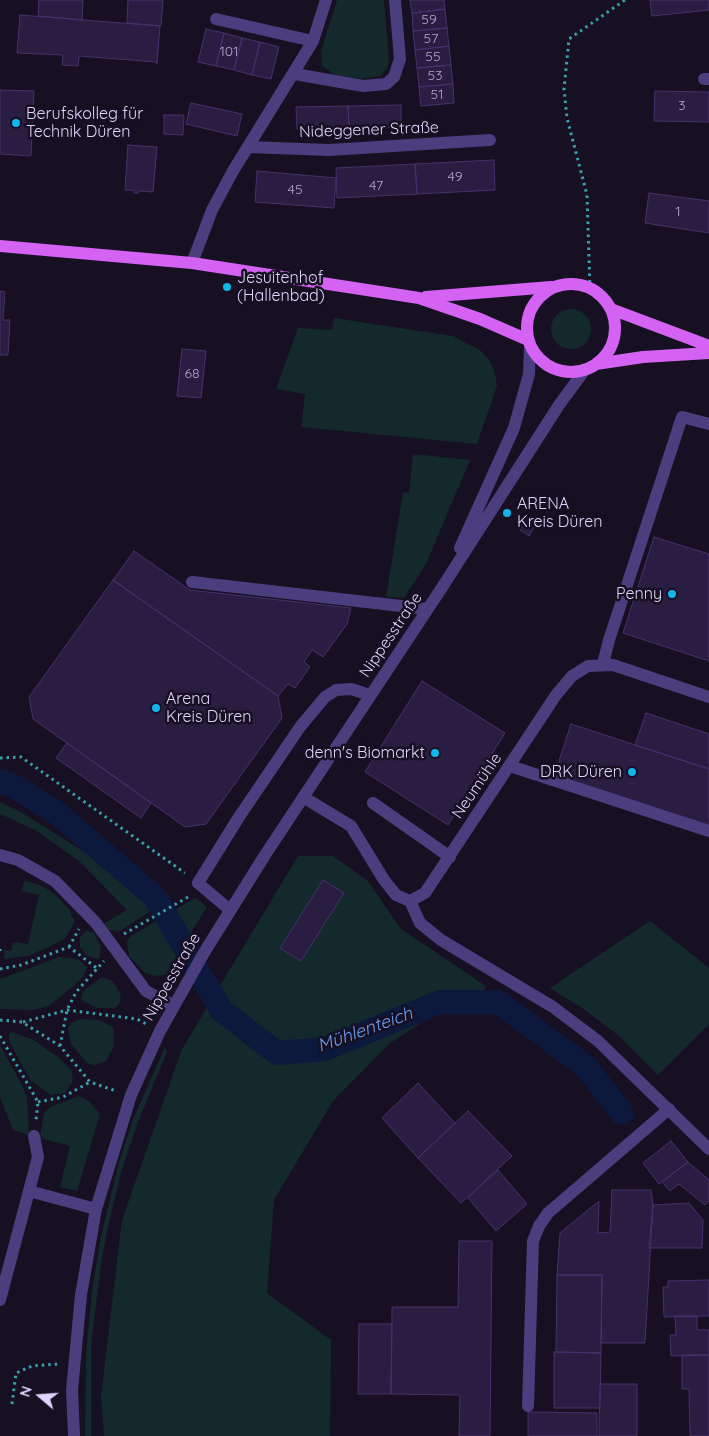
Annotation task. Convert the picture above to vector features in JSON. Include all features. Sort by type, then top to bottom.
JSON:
[{"type":"main road","points":[[0,246],[192,263],[419,298],[480,319],[529,342]]},
{"type":"main road","points":[[419,298],[574,284],[590,289],[602,297],[611,309],[615,329],[610,349],[596,364]]},
{"type":"main road","points":[[557,286],[543,294],[532,307],[527,323],[529,342],[539,359],[552,368],[568,372],[584,370],[596,364],[643,357],[709,354]]},
{"type":"main road","points":[[611,309],[709,346]]},
{"type":"street","points":[[192,263],[212,210],[313,41],[326,0]]},
{"type":"street","points":[[295,74],[363,86],[386,84],[394,77],[400,59],[395,0]]},
{"type":"street","points":[[216,19],[313,41]]},
{"type":"street","name":"Nideggener Straße","points":[[248,147],[330,150],[490,140]]},
{"type":"street","name":"Nippesstraße","points":[[441,589],[514,428],[529,374],[529,342]]},
{"type":"street","name":"Nippesstraße","points":[[74,1436],[72,1390],[74,1363],[81,1295],[96,1209],[132,1095],[160,1030],[230,910],[554,413],[584,370]]},
{"type":"street","points":[[603,664],[682,417],[709,424]]},
{"type":"street","points":[[192,582],[427,609]]},
{"type":"street","name":"Neumühle","points":[[410,900],[425,893],[556,695],[572,676],[588,666],[603,664],[623,667],[709,697]]},
{"type":"street","points":[[230,910],[198,883],[300,727],[325,697],[336,690],[351,689],[370,695]]},
{"type":"street","points":[[510,766],[709,830]]},
{"type":"street","points":[[303,797],[350,826],[384,880],[396,895],[410,900],[420,923],[464,955],[537,997],[598,1042],[709,1149]]},
{"type":"street","points":[[373,803],[450,857]]},
{"type":"street","points":[[0,854],[18,860],[55,881],[80,906],[146,991],[173,1005]]},
{"type":"street","points":[[528,1406],[533,1241],[539,1226],[548,1213],[669,1109]]},
{"type":"street","points":[[0,1300],[38,1157],[34,1136]]},
{"type":"street","points":[[29,1191],[96,1209]]},
{"type":"path","points":[[590,289],[587,195],[567,118],[564,89],[569,39],[626,0]]},
{"type":"path","points":[[0,758],[21,757],[198,883]]},
{"type":"path","points":[[140,924],[189,897]]},
{"type":"path","points":[[0,969],[21,965],[69,947],[98,969]]},
{"type":"path","points":[[60,1046],[68,1010],[76,992],[98,969],[114,948]]},
{"type":"path","points":[[0,1020],[22,1022],[68,1010],[137,1020],[160,1030]]},
{"type":"path","points":[[22,1022],[60,1046],[90,1082],[132,1095]]},
{"type":"path","points":[[0,1036],[38,1102],[63,1097],[90,1082]]},
{"type":"path","points":[[12,1404],[16,1374],[32,1366],[74,1363]]},
{"type":"green space","points":[[337,0],[384,0],[389,60],[387,69],[380,76],[360,79],[335,75],[322,66],[321,51]]},
{"type":"green space","points":[[571,309],[585,315],[591,329],[585,343],[571,349],[557,343],[551,329],[557,315]]},
{"type":"green space","points":[[334,318],[453,336],[481,351],[489,360],[495,373],[497,386],[477,444],[301,427],[305,394],[276,389],[298,328],[332,330]]},
{"type":"green space","points":[[413,454],[470,460],[426,564],[404,598],[386,597],[403,492],[409,493]]},
{"type":"green space","points":[[0,802],[21,812],[105,865],[140,892],[152,910],[120,931],[109,930],[103,924],[127,910],[79,861],[35,830],[0,814]]},
{"type":"green space","points":[[298,856],[333,856],[368,881],[401,929],[486,986],[478,1001],[449,1005],[390,1043],[333,1101],[274,1200],[267,1293],[331,1340],[330,1436],[104,1436],[101,1396],[122,1220],[182,1049]]},
{"type":"green space","points":[[25,880],[44,887],[56,895],[68,908],[75,922],[65,938],[53,945],[28,956],[5,959],[4,950],[11,951],[13,942],[28,944],[39,895],[21,891]]},
{"type":"green space","points":[[195,898],[207,907],[165,975],[156,976],[145,973],[129,956],[127,941],[131,936]]},
{"type":"green space","points":[[650,921],[709,968],[709,1024],[658,1075],[619,1036],[582,1008],[550,988]]},
{"type":"green space","points":[[87,930],[94,933],[101,947],[99,959],[87,956],[80,947],[80,937]]},
{"type":"green space","points":[[59,957],[76,959],[87,968],[83,977],[70,989],[50,1005],[42,1008],[33,1010],[0,1009],[0,979]]},
{"type":"green space","points":[[102,977],[112,981],[121,994],[119,1004],[115,1008],[97,1008],[81,1000],[83,991]]},
{"type":"green space","points":[[80,1019],[99,1020],[114,1028],[114,1047],[105,1062],[94,1065],[87,1063],[71,1044],[68,1028],[71,1023]]},
{"type":"green space","points":[[12,1032],[34,1040],[59,1058],[71,1070],[72,1083],[65,1093],[51,1095],[30,1080],[9,1041],[9,1034]]},
{"type":"green space","points":[[0,1045],[27,1098],[29,1135],[13,1130],[0,1097]]},
{"type":"green space","points":[[165,1047],[167,1052],[138,1122],[122,1169],[109,1222],[101,1264],[91,1346],[91,1436],[85,1436],[86,1354],[92,1290],[101,1236],[119,1162],[133,1119]]},
{"type":"green space","points":[[79,1096],[90,1102],[100,1114],[77,1191],[60,1187],[70,1146],[40,1138],[44,1113],[50,1107]]},
{"type":"building","points":[[39,0],[83,0],[82,20],[38,16]]},
{"type":"building","points":[[128,0],[163,0],[161,26],[127,23]]},
{"type":"building","points":[[410,0],[444,0],[445,9],[412,13]]},
{"type":"building","points":[[650,0],[709,0],[709,10],[652,16]]},
{"type":"building","points":[[445,9],[447,28],[413,31],[412,13]]},
{"type":"building","points":[[20,15],[160,26],[157,64],[156,62],[79,56],[78,66],[62,65],[63,55],[17,53]]},
{"type":"building","points":[[447,28],[449,46],[415,50],[413,31]]},
{"type":"building","points":[[206,29],[224,33],[216,66],[198,62]]},
{"type":"building","points":[[224,33],[242,38],[234,70],[216,66]]},
{"type":"building","points":[[242,38],[260,42],[252,75],[234,70]]},
{"type":"building","points":[[260,42],[279,47],[271,79],[252,75]]},
{"type":"building","points":[[449,46],[451,65],[417,68],[415,50]]},
{"type":"building","points":[[451,65],[453,84],[419,87],[417,68]]},
{"type":"building","points":[[453,84],[454,103],[421,106],[419,87]]},
{"type":"building","name":"Berufskolleg für Technik Düren","points":[[0,90],[34,91],[31,156],[0,154]]},
{"type":"building","points":[[655,91],[709,92],[709,122],[654,121]]},
{"type":"building","points":[[191,103],[242,114],[237,136],[186,124]]},
{"type":"building","points":[[401,105],[401,127],[349,128],[348,106]]},
{"type":"building","points":[[348,106],[349,128],[297,129],[296,107]]},
{"type":"building","points":[[164,115],[184,115],[183,135],[164,134]]},
{"type":"building","points":[[128,145],[157,147],[153,192],[139,191],[134,193],[134,190],[125,190]]},
{"type":"building","points":[[494,160],[495,190],[417,194],[415,164]]},
{"type":"building","points":[[415,164],[417,194],[337,198],[336,168]]},
{"type":"building","points":[[257,171],[336,178],[334,208],[255,202]]},
{"type":"building","points":[[649,193],[709,201],[709,233],[645,223]]},
{"type":"building","points":[[0,291],[5,292],[3,320],[10,320],[8,355],[0,355]]},
{"type":"building","points":[[182,349],[206,351],[201,398],[177,396]]},
{"type":"building","points":[[525,521],[534,527],[529,536],[520,530]]},
{"type":"building","name":"Penny","points":[[654,537],[709,554],[709,661],[623,633]]},
{"type":"building","points":[[134,551],[190,590],[351,608],[347,624],[323,657],[312,650],[304,662],[310,667],[295,688],[288,684],[278,696],[113,580]]},
{"type":"building","name":"Arena Kreis Düren","points":[[113,580],[278,696],[282,718],[206,824],[185,827],[33,719],[29,697]]},
{"type":"building","name":"denn's Biomarkt","points":[[422,681],[505,733],[448,825],[365,772]]},
{"type":"building","points":[[646,713],[709,734],[709,769],[635,745]]},
{"type":"building","name":"DRK Düren","points":[[571,724],[709,769],[709,826],[554,776]]},
{"type":"building","points":[[67,743],[151,803],[141,818],[56,758]]},
{"type":"building","points":[[323,880],[344,893],[301,961],[280,948]]},
{"type":"building","points":[[418,1083],[455,1123],[418,1158],[382,1118]]},
{"type":"building","points":[[468,1111],[512,1156],[461,1203],[418,1158]]},
{"type":"building","points":[[671,1141],[688,1162],[659,1184],[643,1163]]},
{"type":"building","points":[[688,1162],[709,1180],[709,1201],[705,1205],[679,1184],[670,1191],[662,1182]]},
{"type":"building","points":[[498,1170],[527,1204],[496,1231],[468,1198]]},
{"type":"building","points":[[612,1190],[651,1190],[653,1205],[645,1343],[601,1343],[602,1275],[557,1275],[560,1233],[599,1201],[598,1233],[610,1232]]},
{"type":"building","points":[[689,1203],[703,1220],[702,1248],[649,1248],[653,1205]]},
{"type":"building","points":[[459,1241],[492,1241],[490,1436],[459,1436],[460,1395],[391,1394],[392,1307],[458,1307]]},
{"type":"building","points":[[557,1275],[602,1275],[601,1353],[556,1352]]},
{"type":"building","points":[[709,1280],[709,1316],[664,1317],[663,1287],[668,1287],[668,1281]]},
{"type":"building","points":[[675,1316],[697,1316],[697,1330],[709,1330],[709,1355],[671,1356],[670,1335],[676,1335]]},
{"type":"building","points":[[359,1324],[392,1324],[391,1394],[358,1394]]},
{"type":"building","points":[[554,1352],[601,1353],[600,1408],[554,1408]]},
{"type":"building","points":[[682,1355],[709,1355],[709,1436],[690,1436],[689,1389],[682,1389]]},
{"type":"building","points":[[600,1384],[637,1384],[637,1436],[599,1436]]},
{"type":"building","points":[[528,1412],[597,1413],[597,1436],[528,1436]]},
{"type":"waterway","name":"Mühlenteich","points":[[0,781],[12,785],[57,813],[155,897],[222,1011],[277,1053],[325,1049],[440,1002],[498,1002],[586,1067],[622,1113]]},
{"type":"place","name":"Berufskolleg für Technik Düren","points":[[16,123]]},
{"type":"place","name":"Jesuitenhof (Hallenbad)","points":[[227,287]]},
{"type":"place","name":"ARENA Kreis Düren","points":[[507,513]]},
{"type":"place","name":"Penny","points":[[672,594]]},
{"type":"place","name":"Arena Kreis Düren","points":[[156,708]]},
{"type":"place","name":"denn's Biomarkt","points":[[435,753]]},
{"type":"place","name":"DRK Düren","points":[[632,772]]}]
